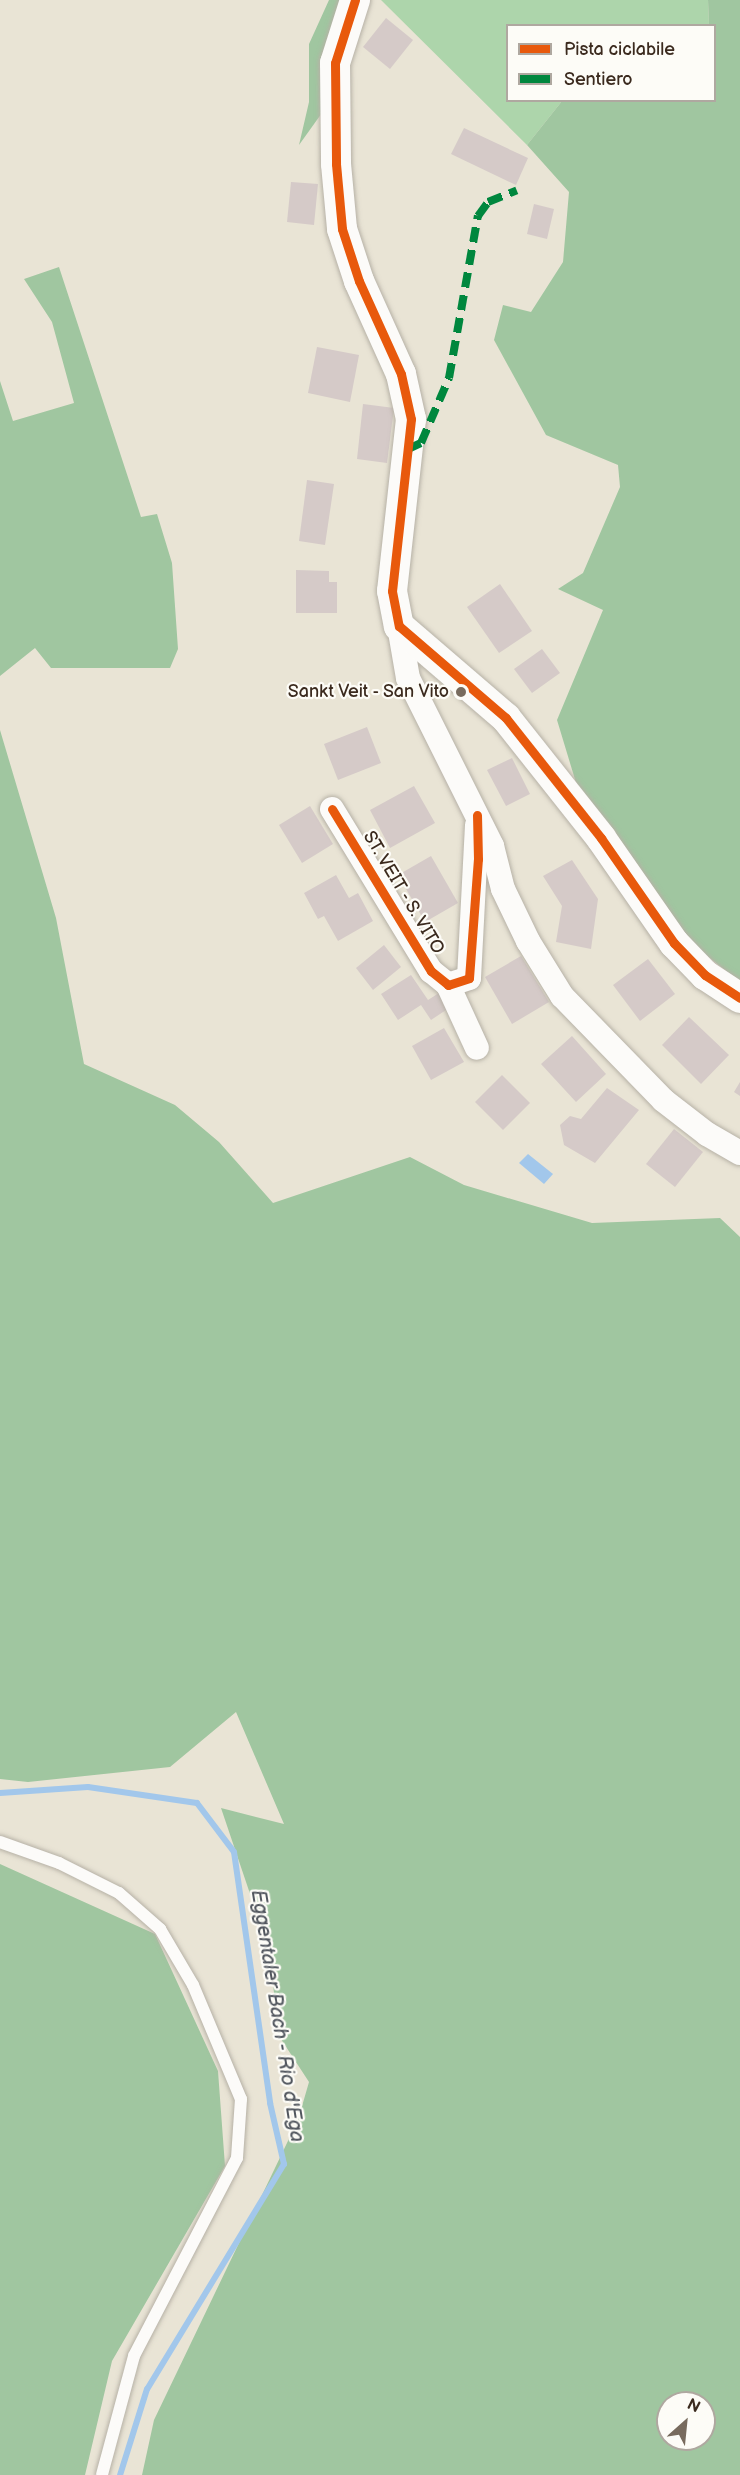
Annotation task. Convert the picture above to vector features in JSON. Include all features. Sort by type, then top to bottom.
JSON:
[{"type":"street","points":[[355,0],[335,63],[336,164],[342,229],[358,281],[400,374],[411,419],[392,591],[399,626],[506,718],[587,820],[674,943],[705,975],[740,998]]},
{"type":"street","name":"ST. VEIT - S. VITO","points":[[399,626],[408,678],[492,846],[503,889],[528,941],[562,996],[663,1100],[707,1134],[740,1153]]},
{"type":"street","name":"ST. VEIT - S. VITO","points":[[333,809],[431,971],[448,985],[469,978],[478,859],[477,815]]},
{"type":"street","points":[[448,985],[477,1048]]},
{"type":"lane","points":[[0,1842],[59,1863],[119,1893],[160,1929],[193,1985],[241,2099],[237,2158],[134,2356],[102,2475]]},
{"type":"green space","points":[[329,0],[369,0],[355,32],[347,78],[299,145],[309,102],[309,44]]},
{"type":"green space","points":[[381,0],[708,0],[709,24],[506,24],[506,102],[561,102],[527,145]]},
{"type":"green space","points":[[708,0],[740,0],[740,982],[646,907],[580,796],[557,720],[603,610],[558,589],[583,573],[620,487],[618,465],[546,435],[494,340],[503,305],[531,312],[563,262],[569,192],[527,145],[561,102],[716,102],[716,24],[709,24]]},
{"type":"green space","points":[[59,267],[141,517],[157,514],[172,563],[178,649],[170,668],[51,668],[35,648],[0,676],[0,381],[13,421],[74,403],[52,322],[24,279]]},
{"type":"green space","points":[[0,730],[56,918],[84,1064],[175,1105],[219,1142],[273,1203],[410,1157],[464,1185],[592,1223],[720,1218],[740,1237],[740,2475],[142,2475],[154,2420],[298,2120],[309,2082],[279,2036],[269,1950],[221,1808],[284,1824],[236,1712],[170,1767],[28,1782],[0,1779]]},
{"type":"green space","points":[[0,1864],[155,1934],[218,2071],[225,2166],[112,2361],[85,2475],[0,2475]]},
{"type":"water","points":[[528,1154],[553,1174],[544,1184],[519,1163]]},
{"type":"building","points":[[386,18],[413,40],[390,69],[363,47]]},
{"type":"building","points":[[464,128],[528,158],[516,185],[451,154]]},
{"type":"building","points":[[291,182],[318,184],[314,225],[287,222]]},
{"type":"building","points":[[534,204],[554,209],[547,239],[527,234]]},
{"type":"building","points":[[317,347],[359,355],[350,402],[308,393]]},
{"type":"building","points":[[363,404],[394,408],[387,463],[357,459]]},
{"type":"building","points":[[307,480],[334,484],[325,545],[299,541]]},
{"type":"building","points":[[296,570],[329,571],[329,582],[337,582],[337,613],[296,613]]},
{"type":"building","points":[[500,584],[532,631],[499,653],[467,607]]},
{"type":"building","points":[[542,649],[560,673],[532,693],[514,669]]},
{"type":"building","points":[[367,727],[381,763],[338,780],[324,744]]},
{"type":"building","points":[[512,758],[530,794],[506,806],[487,770]]},
{"type":"building","points":[[414,786],[435,823],[390,848],[370,810]]},
{"type":"building","points":[[310,806],[333,844],[302,863],[279,825]]},
{"type":"building","points":[[431,856],[458,903],[425,922],[398,875]]},
{"type":"building","points":[[572,860],[598,899],[591,949],[556,942],[562,906],[543,876]]},
{"type":"building","points":[[336,875],[349,898],[358,893],[373,921],[338,941],[324,916],[318,919],[304,893]]},
{"type":"building","points":[[384,945],[401,967],[373,990],[356,968]]},
{"type":"building","points":[[521,956],[549,1002],[512,1024],[485,977]]},
{"type":"building","points":[[648,959],[675,994],[640,1021],[613,985]]},
{"type":"building","points":[[411,975],[428,1000],[439,993],[449,1008],[431,1020],[421,1005],[398,1020],[381,994]]},
{"type":"building","points":[[689,1017],[729,1055],[701,1084],[662,1045]]},
{"type":"building","points":[[444,1028],[464,1062],[431,1080],[412,1046]]},
{"type":"building","points":[[572,1036],[606,1074],[576,1102],[541,1064]]},
{"type":"building","points":[[502,1075],[530,1103],[503,1130],[475,1102]]},
{"type":"building","points":[[740,1082],[740,1096],[734,1092]]},
{"type":"building","points":[[607,1088],[639,1110],[595,1163],[564,1145],[560,1125],[570,1116],[581,1119]]},
{"type":"building","points":[[674,1129],[703,1152],[675,1187],[646,1164]]},
{"type":"waterway","name":"Eggentaler Bach - Rio d'Ega","points":[[0,1793],[88,1787],[197,1803],[234,1852],[270,2103],[284,2164],[147,2389],[120,2475]]},
{"type":"marked path","points":[[408,449],[421,443],[449,378],[478,216],[488,202],[517,190]]},
{"type":"cycle path","points":[[355,0],[335,63],[336,164],[342,229],[359,281],[401,374],[411,419],[392,591],[399,626],[506,718],[601,838],[674,943],[705,975],[740,998]]},
{"type":"cycle path","points":[[332,809],[431,971],[448,985],[469,978],[478,859],[477,815]]},
{"type":"place","name":"Sankt Veit - San Vito","points":[[461,692]]}]
